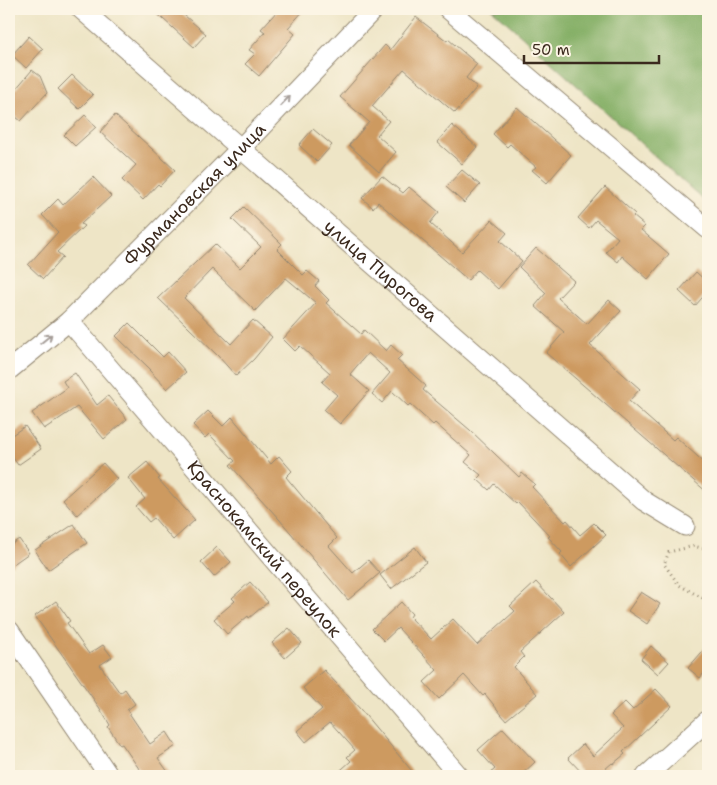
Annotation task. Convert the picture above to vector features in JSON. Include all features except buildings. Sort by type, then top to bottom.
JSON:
[{"type":"street","name":"улица Пирогова","points":[[81,9],[644,501],[685,526]]},
{"type":"street","name":"Фурмановская улица","points":[[9,370],[69,320],[241,148],[374,9]]},
{"type":"street","points":[[448,9],[708,229]]},
{"type":"street","name":"Краснокамский переулок","points":[[69,320],[459,776]]},
{"type":"street","points":[[9,630],[108,776]]},
{"type":"street","points":[[646,776],[708,720]]},
{"type":"path","points":[[708,550],[694,546],[669,552],[664,564],[679,585],[708,601]]},
{"type":"green space","points":[[492,9],[708,9],[708,204]]}]
